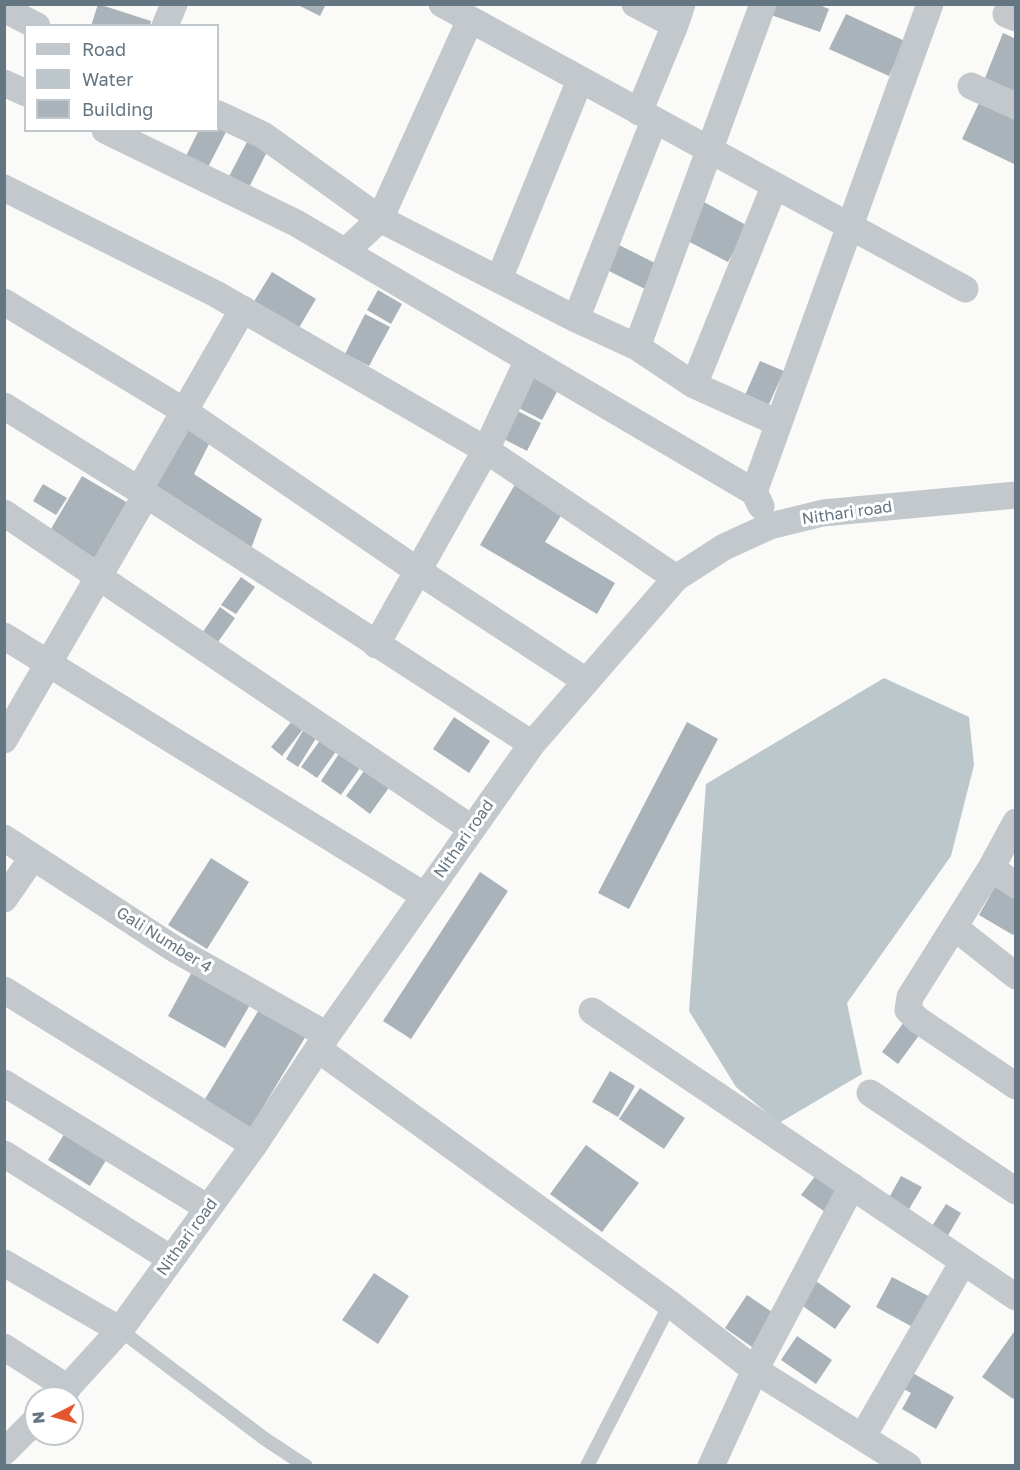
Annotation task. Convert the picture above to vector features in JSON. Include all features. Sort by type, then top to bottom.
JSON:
[{"type":"street","points":[[166,24],[174,4]]},
{"type":"street","points":[[442,4],[965,289]]},
{"type":"street","points":[[576,319],[679,15],[635,4]]},
{"type":"street","points":[[637,347],[762,4]]},
{"type":"street","points":[[754,492],[930,4]]},
{"type":"street","points":[[4,9],[34,24]]},
{"type":"street","points":[[345,252],[380,219],[470,20]]},
{"type":"street","points":[[499,279],[580,80]]},
{"type":"street","points":[[4,82],[24,92]]},
{"type":"street","points":[[971,86],[1016,106]]},
{"type":"street","points":[[219,114],[263,135],[380,219],[576,319],[637,347],[694,385],[778,423]]},
{"type":"street","points":[[115,133],[296,223],[754,492],[770,526]]},
{"type":"street","points":[[694,385],[774,186]]},
{"type":"street","points":[[4,188],[243,309],[486,450],[676,578]]},
{"type":"street","points":[[4,302],[184,411],[418,571],[586,681]]},
{"type":"street","points":[[6,732],[98,578],[184,411],[243,309]]},
{"type":"street","points":[[376,645],[486,450],[528,360]]},
{"type":"street","points":[[4,406],[143,492],[532,744]]},
{"type":"street","name":"Nithari road","points":[[69,1386],[120,1330],[208,1209],[471,828],[532,744],[676,578],[724,547],[770,526],[823,513],[1016,495]]},
{"type":"street","points":[[4,513],[471,828]]},
{"type":"street","points":[[4,636],[425,896]]},
{"type":"street","points":[[1016,822],[991,868],[910,997],[908,1010],[918,1020],[1016,1086]]},
{"type":"street","name":"Gali Number 4","points":[[4,838],[172,948],[322,1042],[755,1370],[908,1466]]},
{"type":"street","points":[[4,899],[33,857]]},
{"type":"street","points":[[991,868],[1016,885]]},
{"type":"street","points":[[954,927],[1016,976]]},
{"type":"street","points":[[4,990],[254,1145]]},
{"type":"street","points":[[592,1011],[1016,1297]]},
{"type":"street","points":[[4,1083],[208,1209]]},
{"type":"street","points":[[870,1093],[1016,1191]]},
{"type":"street","points":[[4,1154],[171,1259]]},
{"type":"street","points":[[711,1466],[755,1370],[852,1186]]},
{"type":"street","points":[[863,1436],[963,1262]]},
{"type":"street","points":[[4,1263],[120,1330]]},
{"type":"street","points":[[4,1347],[54,1386]]},
{"type":"street","points":[[4,1452],[24,1432]]},
{"type":"lane","points":[[587,1466],[670,1304]]},
{"type":"lane","points":[[120,1330],[265,1439],[306,1466]]},
{"type":"water","points":[[884,678],[969,717],[974,765],[951,856],[847,1003],[862,1074],[779,1123],[736,1087],[689,1011],[706,784]]},
{"type":"building","points":[[98,4],[151,21],[150,24],[92,24]]},
{"type":"building","points":[[296,4],[326,4],[320,16]]},
{"type":"building","points":[[771,4],[817,4],[829,9],[820,32],[768,14]]},
{"type":"building","points":[[846,14],[905,41],[889,76],[829,49]]},
{"type":"building","points":[[1003,33],[1016,39],[1016,97],[983,83]]},
{"type":"building","points":[[980,101],[1016,118],[1016,165],[962,139]]},
{"type":"building","points":[[219,124],[228,128],[205,173],[183,162],[198,132],[219,132]]},
{"type":"building","points":[[248,140],[268,150],[244,197],[224,186]]},
{"type":"building","points":[[702,201],[748,226],[728,262],[682,238]]},
{"type":"building","points":[[615,243],[659,265],[647,290],[603,268]]},
{"type":"building","points":[[272,272],[316,299],[297,331],[253,303]]},
{"type":"building","points":[[378,290],[402,304],[391,324],[367,310]]},
{"type":"building","points":[[365,314],[390,327],[369,366],[345,354]]},
{"type":"building","points":[[760,361],[784,371],[765,413],[742,402]]},
{"type":"building","points":[[528,371],[559,388],[542,420],[511,404]]},
{"type":"building","points":[[510,407],[541,423],[527,451],[496,435]]},
{"type":"building","points":[[183,425],[211,440],[194,474],[262,519],[249,554],[150,488]]},
{"type":"building","points":[[82,476],[128,503],[94,562],[48,534]]},
{"type":"building","points":[[517,481],[565,509],[545,542],[615,583],[597,614],[480,545]]},
{"type":"building","points":[[43,484],[67,498],[56,515],[33,501]]},
{"type":"building","points":[[241,577],[255,587],[236,614],[221,605]]},
{"type":"building","points":[[220,607],[235,618],[213,649],[198,639]]},
{"type":"building","points":[[296,716],[320,732],[298,767],[286,759],[307,724],[282,756],[271,747]]},
{"type":"building","points":[[454,717],[490,741],[469,773],[433,749]]},
{"type":"building","points":[[687,722],[718,739],[629,909],[598,893]]},
{"type":"building","points":[[326,732],[342,743],[317,778],[301,767]]},
{"type":"building","points":[[344,746],[365,761],[341,795],[321,781]]},
{"type":"building","points":[[369,764],[393,782],[370,814],[346,796]]},
{"type":"building","points":[[211,858],[249,882],[207,949],[168,925]]},
{"type":"building","points":[[480,872],[508,891],[411,1039],[383,1021]]},
{"type":"building","points":[[996,885],[1016,897],[1016,930],[1013,935],[979,915]]},
{"type":"building","points":[[193,970],[251,1003],[225,1048],[168,1016]]},
{"type":"building","points":[[260,1008],[306,1036],[248,1132],[202,1104]]},
{"type":"building","points":[[904,1022],[920,1034],[898,1064],[882,1052]]},
{"type":"building","points":[[610,1071],[635,1086],[618,1117],[592,1102]]},
{"type":"building","points":[[640,1088],[685,1118],[664,1149],[619,1119]]},
{"type":"building","points":[[68,1128],[110,1154],[90,1186],[48,1160]]},
{"type":"building","points":[[586,1145],[639,1183],[602,1232],[550,1194]]},
{"type":"building","points":[[816,1175],[846,1195],[831,1216],[801,1195]]},
{"type":"building","points":[[901,1176],[922,1187],[905,1216],[885,1205]]},
{"type":"building","points":[[946,1204],[961,1213],[943,1244],[927,1234]]},
{"type":"building","points":[[374,1273],[409,1296],[378,1344],[342,1320]]},
{"type":"building","points":[[892,1277],[934,1299],[918,1330],[876,1307]]},
{"type":"building","points":[[816,1281],[851,1306],[835,1329],[800,1304]]},
{"type":"building","points":[[747,1295],[775,1314],[752,1347],[725,1328]]},
{"type":"building","points":[[1016,1329],[1016,1395],[1013,1399],[982,1377]]},
{"type":"building","points":[[797,1336],[832,1360],[816,1384],[781,1360]]},
{"type":"building","points":[[911,1372],[954,1397],[936,1429],[902,1409],[911,1393],[902,1388]]}]
